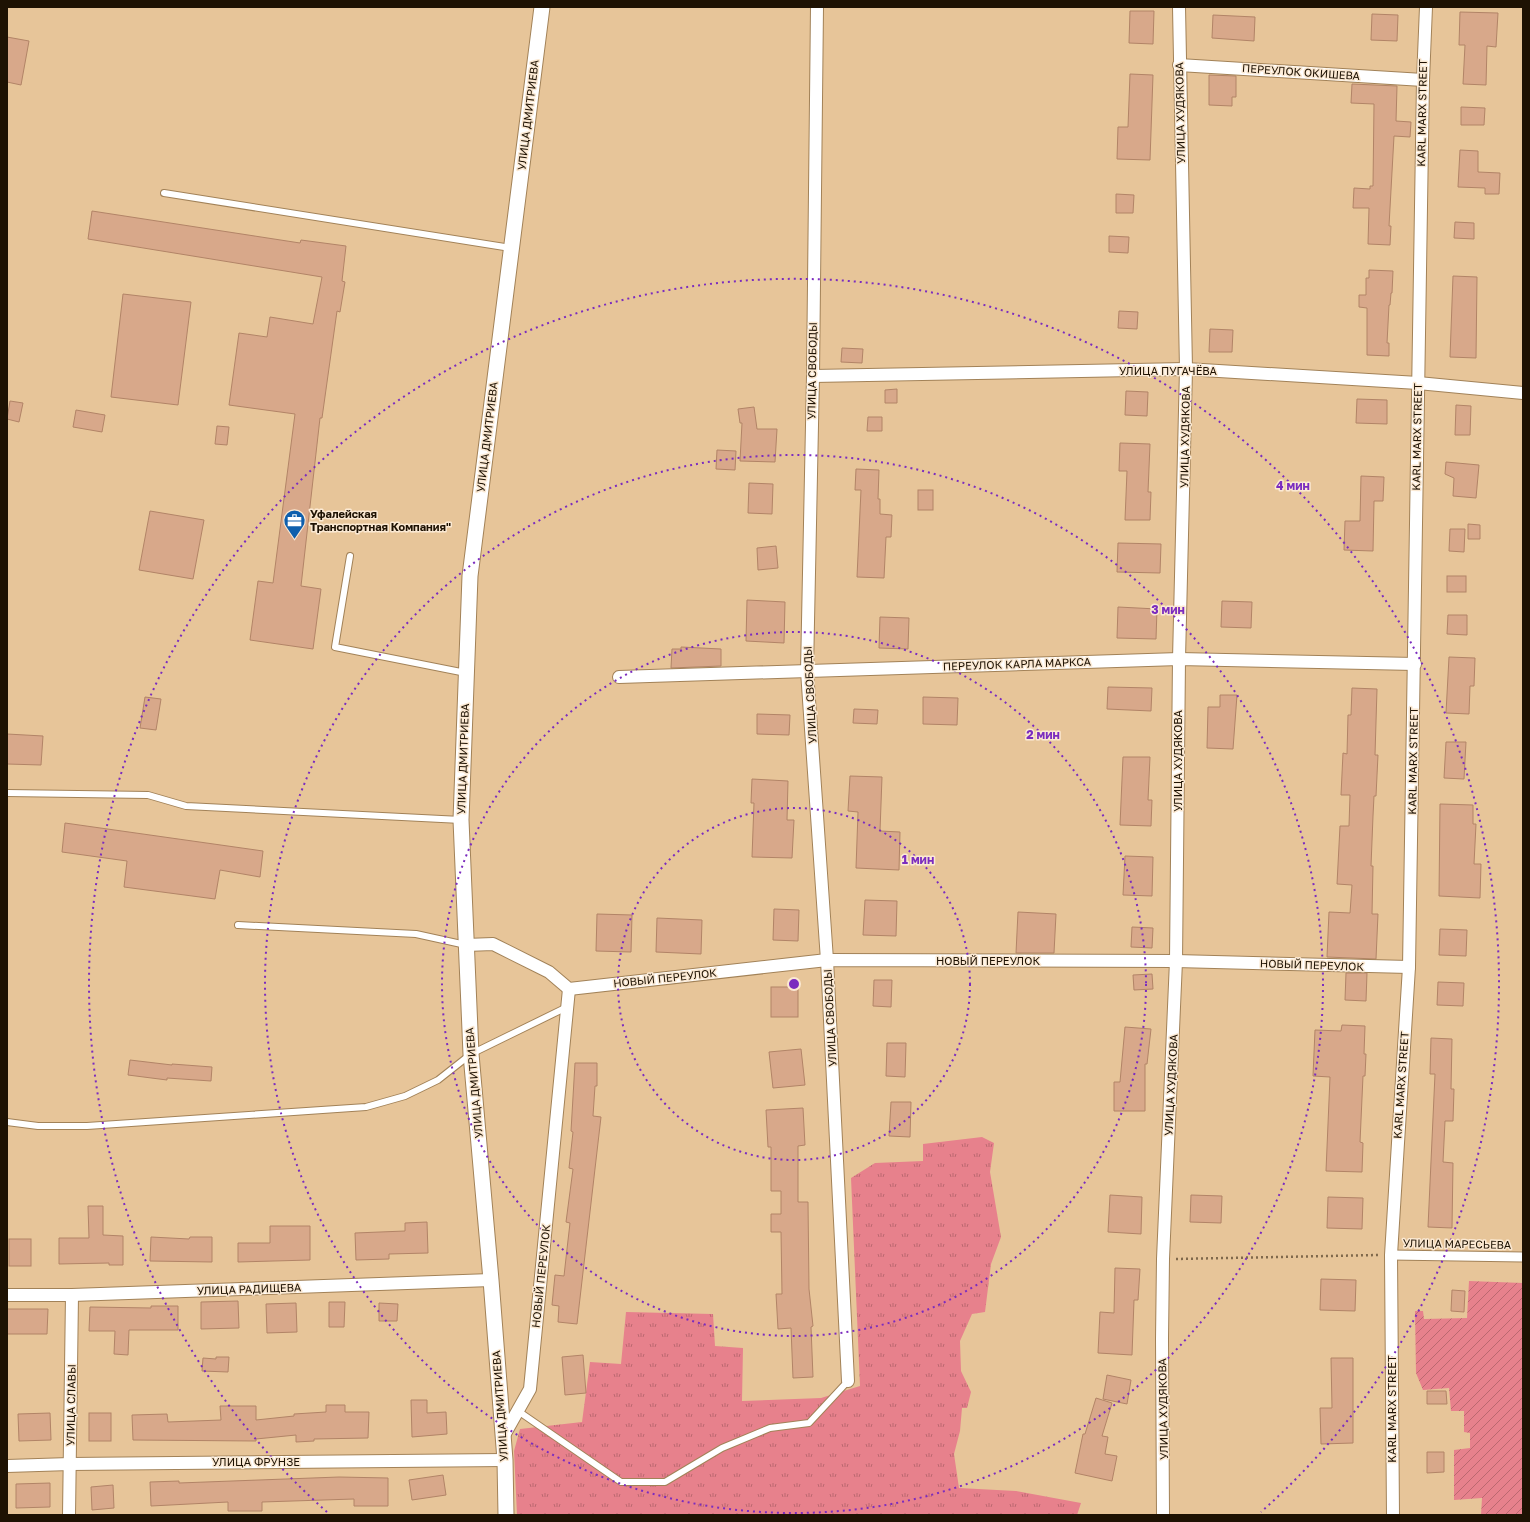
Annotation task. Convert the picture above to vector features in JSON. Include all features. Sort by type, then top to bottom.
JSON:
[{"type":"street","name":"УЛИЦА ДМИТРИЕВА","points":[[506,1515],[505,1460],[471,1054],[461,820],[470,576],[542,7]]},
{"type":"street","name":"УЛИЦА СВОБОДЫ","points":[[817,7],[813,376],[807,671],[827,960],[848,1381]]},
{"type":"street","name":"УЛИЦА ХУДЯКОВА","points":[[1164,1515],[1162,1340],[1163,1259],[1176,961],[1179,659],[1186,369],[1179,7]]},
{"type":"street","name":"KARL MARX STREET","points":[[1393,1515],[1391,1255],[1409,967],[1415,664],[1423,80],[1426,7]]},
{"type":"street","name":"ПЕРЕУЛОК ОКИШЕВА","points":[[1179,65],[1423,80]]},
{"type":"street","name":"УЛИЦА ПУГАЧЁВА","points":[[813,376],[1186,369],[1418,383],[1523,393]]},
{"type":"street","name":"ПЕРЕУЛОК КАРЛА МАРКСА","points":[[619,677],[1179,659],[1415,664]]},
{"type":"street","points":[[466,945],[493,944],[549,972],[569,989]]},
{"type":"street","name":"НОВЫЙ ПЕРЕУЛОК","points":[[503,1437],[530,1389],[569,989],[827,960],[1176,961],[1409,967]]},
{"type":"street","name":"УЛИЦА МАРЕСЬЕВА","points":[[1391,1255],[1523,1257]]},
{"type":"street","name":"УЛИЦА РАДИЩЕВА","points":[[7,1295],[72,1295],[491,1280]]},
{"type":"street","name":"УЛИЦА СЛАВЫ","points":[[69,1515],[72,1295]]},
{"type":"street","name":"УЛИЦА ФРУНЗЕ","points":[[7,1466],[70,1464],[505,1460]]},
{"type":"lane","points":[[164,193],[512,248]]},
{"type":"lane","points":[[350,556],[336,647],[466,673]]},
{"type":"lane","points":[[7,793],[148,795],[186,806],[461,820]]},
{"type":"lane","points":[[238,925],[416,934],[466,945]]},
{"type":"lane","points":[[7,1122],[38,1126],[87,1126],[366,1107],[405,1096],[431,1083],[471,1054],[567,1007]]},
{"type":"lane","points":[[518,1411],[621,1482],[665,1482],[722,1448],[770,1428],[809,1423],[848,1381]]},
{"type":"path","points":[[1163,1259],[1391,1255]]},
{"type":"green space","points":[[982,1137],[994,1143],[990,1172],[1001,1237],[991,1264],[985,1312],[972,1314],[960,1341],[961,1371],[971,1392],[967,1408],[962,1408],[960,1431],[954,1454],[959,1488],[1016,1491],[1081,1503],[1077,1515],[517,1515],[514,1451],[520,1429],[582,1422],[590,1362],[621,1364],[626,1312],[713,1314],[715,1346],[743,1348],[742,1401],[821,1398],[860,1386],[851,1178],[875,1163],[923,1161],[923,1144]]},
{"type":"green space","points":[[1469,1281],[1523,1283],[1523,1515],[1481,1515],[1482,1498],[1454,1500],[1454,1450],[1470,1448],[1470,1433],[1464,1432],[1464,1411],[1451,1411],[1449,1388],[1423,1390],[1416,1373],[1415,1311],[1423,1311],[1424,1319],[1467,1318]]},
{"type":"building","points":[[1130,11],[1154,11],[1153,44],[1129,43]]},
{"type":"building","points":[[1460,12],[1498,13],[1496,47],[1487,46],[1486,85],[1463,84],[1465,45],[1459,45]]},
{"type":"building","points":[[1372,14],[1398,15],[1397,41],[1371,40]]},
{"type":"building","points":[[1213,15],[1255,17],[1254,41],[1212,38]]},
{"type":"building","points":[[7,37],[29,41],[21,85],[7,82]]},
{"type":"building","points":[[1130,74],[1153,75],[1150,160],[1117,159],[1118,127],[1128,127]]},
{"type":"building","points":[[1209,75],[1236,76],[1236,97],[1232,97],[1232,106],[1209,105]]},
{"type":"building","points":[[1352,84],[1397,86],[1396,121],[1411,122],[1410,137],[1394,136],[1389,226],[1391,226],[1390,245],[1368,244],[1369,208],[1353,208],[1354,188],[1370,189],[1370,186],[1373,186],[1374,104],[1351,103]]},
{"type":"building","points":[[1461,107],[1485,108],[1484,125],[1461,125]]},
{"type":"building","points":[[1460,150],[1478,151],[1478,172],[1500,173],[1499,194],[1485,194],[1485,188],[1458,187]]},
{"type":"building","points":[[1116,194],[1134,195],[1133,213],[1116,213]]},
{"type":"building","points":[[92,211],[300,243],[301,240],[346,246],[342,281],[345,282],[340,312],[337,311],[322,418],[320,418],[301,586],[321,589],[313,649],[250,640],[258,581],[273,583],[295,414],[229,405],[239,333],[267,337],[270,317],[313,324],[322,277],[88,239]]},
{"type":"building","points":[[1455,222],[1474,223],[1474,239],[1454,238]]},
{"type":"building","points":[[1109,236],[1129,237],[1128,253],[1109,252]]},
{"type":"building","points":[[1369,270],[1393,271],[1387,343],[1389,343],[1389,356],[1367,355],[1367,308],[1359,307],[1359,295],[1366,295],[1366,278],[1369,278]]},
{"type":"building","points":[[1453,276],[1477,277],[1476,358],[1450,357]]},
{"type":"building","points":[[123,294],[191,302],[178,405],[111,397]]},
{"type":"building","points":[[1119,311],[1138,312],[1137,329],[1118,328]]},
{"type":"building","points":[[1210,329],[1233,330],[1232,352],[1209,352]]},
{"type":"building","points":[[842,348],[863,349],[862,363],[841,362]]},
{"type":"building","points":[[897,389],[897,403],[885,403],[885,390]]},
{"type":"building","points":[[1126,391],[1148,392],[1147,416],[1125,415]]},
{"type":"building","points":[[1357,399],[1387,400],[1387,424],[1356,423]]},
{"type":"building","points":[[10,401],[23,403],[19,422],[7,419]]},
{"type":"building","points":[[1456,405],[1471,406],[1470,435],[1455,435]]},
{"type":"building","points":[[754,407],[757,429],[777,429],[775,462],[740,461],[742,423],[740,423],[738,409]]},
{"type":"building","points":[[76,410],[105,415],[102,432],[73,427]]},
{"type":"building","points":[[868,417],[882,417],[882,431],[867,431]]},
{"type":"building","points":[[217,426],[229,427],[227,445],[215,444]]},
{"type":"building","points":[[1120,443],[1150,444],[1148,492],[1151,492],[1150,520],[1125,520],[1127,471],[1119,471]]},
{"type":"building","points":[[717,450],[736,451],[735,470],[716,469]]},
{"type":"building","points":[[1446,462],[1479,465],[1476,498],[1453,496],[1454,478],[1445,474]]},
{"type":"building","points":[[856,469],[879,470],[878,499],[880,499],[880,514],[892,515],[891,537],[886,537],[884,578],[857,577],[861,490],[855,490]]},
{"type":"building","points":[[1361,476],[1384,477],[1383,501],[1374,501],[1373,551],[1344,550],[1345,521],[1360,521]]},
{"type":"building","points":[[749,483],[773,484],[772,514],[748,513]]},
{"type":"building","points":[[918,490],[933,490],[933,510],[918,510]]},
{"type":"building","points":[[150,511],[204,520],[193,579],[139,570]]},
{"type":"building","points":[[1468,524],[1480,525],[1480,539],[1468,539]]},
{"type":"building","points":[[1450,529],[1465,529],[1464,552],[1449,551]]},
{"type":"building","points":[[1118,543],[1161,544],[1160,573],[1117,572]]},
{"type":"building","points":[[776,546],[778,568],[758,570],[757,548]]},
{"type":"building","points":[[1447,576],[1466,576],[1466,592],[1447,592]]},
{"type":"building","points":[[747,600],[785,602],[784,643],[746,641]]},
{"type":"building","points":[[1222,601],[1252,602],[1251,628],[1221,627]]},
{"type":"building","points":[[1118,607],[1157,609],[1156,639],[1117,638]]},
{"type":"building","points":[[1448,615],[1467,615],[1467,635],[1447,634]]},
{"type":"building","points":[[880,617],[909,618],[908,649],[879,648]]},
{"type":"building","points":[[681,647],[721,649],[721,666],[671,668],[672,649],[681,649]]},
{"type":"building","points":[[1449,657],[1475,658],[1474,686],[1470,686],[1469,714],[1446,713]]},
{"type":"building","points":[[1108,687],[1152,688],[1151,711],[1107,709]]},
{"type":"building","points":[[1352,688],[1377,689],[1375,755],[1378,755],[1376,796],[1374,796],[1371,866],[1373,866],[1372,914],[1378,914],[1376,959],[1327,957],[1329,912],[1350,913],[1352,885],[1337,884],[1340,826],[1349,826],[1350,795],[1341,795],[1343,753],[1347,754],[1348,715],[1351,715]]},
{"type":"building","points":[[1220,695],[1237,695],[1233,749],[1207,748],[1208,707],[1220,707]]},
{"type":"building","points":[[145,697],[161,699],[156,730],[140,728]]},
{"type":"building","points":[[923,697],[958,698],[957,725],[923,724]]},
{"type":"building","points":[[854,709],[878,710],[877,724],[853,723]]},
{"type":"building","points":[[757,714],[790,715],[789,735],[757,734]]},
{"type":"building","points":[[7,734],[43,736],[41,765],[7,764]]},
{"type":"building","points":[[1446,742],[1466,742],[1464,779],[1444,778]]},
{"type":"building","points":[[1123,757],[1150,757],[1148,800],[1152,800],[1151,826],[1120,825]]},
{"type":"building","points":[[850,776],[882,777],[880,831],[900,832],[899,870],[856,868],[858,812],[848,811]]},
{"type":"building","points":[[752,779],[788,781],[787,820],[794,820],[792,858],[752,857],[754,803],[751,803]]},
{"type":"building","points":[[1440,804],[1473,805],[1473,824],[1476,824],[1474,864],[1481,864],[1480,898],[1439,896]]},
{"type":"building","points":[[65,823],[263,851],[260,877],[220,870],[215,899],[124,887],[127,861],[62,852]]},
{"type":"building","points":[[1125,856],[1153,857],[1152,896],[1123,895]]},
{"type":"building","points":[[865,900],[897,901],[896,936],[863,935]]},
{"type":"building","points":[[774,909],[799,910],[798,941],[773,940]]},
{"type":"building","points":[[1018,912],[1056,914],[1054,953],[1016,953]]},
{"type":"building","points":[[597,914],[632,915],[631,952],[596,951]]},
{"type":"building","points":[[657,918],[702,920],[701,954],[656,952]]},
{"type":"building","points":[[1132,927],[1153,928],[1152,948],[1131,947]]},
{"type":"building","points":[[1440,929],[1467,930],[1466,956],[1439,955]]},
{"type":"building","points":[[1346,973],[1367,973],[1366,1001],[1345,1000]]},
{"type":"building","points":[[1152,974],[1153,989],[1134,990],[1133,975]]},
{"type":"building","points":[[874,980],[892,980],[891,1007],[873,1006]]},
{"type":"building","points":[[1438,982],[1464,983],[1463,1006],[1437,1005]]},
{"type":"building","points":[[771,987],[798,987],[798,1017],[771,1017]]},
{"type":"building","points":[[1342,1025],[1365,1026],[1364,1054],[1366,1054],[1365,1076],[1363,1076],[1360,1142],[1363,1143],[1362,1172],[1326,1171],[1330,1077],[1313,1076],[1315,1030],[1341,1031]]},
{"type":"building","points":[[1125,1027],[1151,1029],[1147,1064],[1145,1064],[1145,1111],[1114,1111],[1114,1082],[1120,1082]]},
{"type":"building","points":[[1431,1038],[1452,1039],[1451,1089],[1454,1089],[1453,1121],[1445,1121],[1443,1162],[1453,1163],[1452,1228],[1428,1227],[1435,1074],[1430,1074]]},
{"type":"building","points":[[887,1043],[906,1043],[905,1077],[886,1076]]},
{"type":"building","points":[[801,1049],[805,1085],[773,1088],[769,1052]]},
{"type":"building","points":[[130,1060],[172,1065],[212,1067],[211,1081],[167,1078],[167,1080],[128,1075]]},
{"type":"building","points":[[575,1063],[597,1063],[597,1086],[595,1086],[593,1116],[601,1117],[577,1324],[558,1322],[559,1306],[552,1305],[555,1275],[564,1276],[570,1223],[566,1222],[573,1169],[569,1168],[573,1132],[571,1131]]},
{"type":"building","points":[[891,1102],[911,1102],[910,1137],[889,1136]]},
{"type":"building","points":[[803,1108],[805,1145],[798,1146],[798,1202],[808,1202],[809,1289],[813,1326],[811,1327],[813,1377],[793,1378],[791,1328],[778,1329],[776,1294],[782,1294],[781,1232],[771,1232],[771,1214],[781,1214],[781,1191],[771,1191],[771,1147],[768,1147],[766,1110]]},
{"type":"building","points":[[1110,1195],[1142,1197],[1141,1234],[1108,1232]]},
{"type":"building","points":[[1191,1195],[1222,1196],[1221,1223],[1190,1222]]},
{"type":"building","points":[[1328,1197],[1363,1198],[1362,1229],[1327,1228]]},
{"type":"building","points":[[88,1206],[103,1206],[103,1235],[123,1236],[123,1265],[109,1265],[109,1263],[59,1264],[59,1238],[89,1238]]},
{"type":"building","points":[[427,1222],[428,1253],[389,1254],[389,1259],[356,1260],[355,1233],[405,1231],[405,1223]]},
{"type":"building","points":[[270,1226],[310,1226],[310,1260],[238,1262],[238,1243],[270,1243]]},
{"type":"building","points":[[151,1237],[189,1239],[190,1237],[212,1237],[212,1262],[150,1261]]},
{"type":"building","points":[[9,1239],[31,1239],[31,1266],[9,1266]]},
{"type":"building","points":[[1115,1268],[1140,1269],[1138,1300],[1134,1300],[1132,1355],[1098,1353],[1100,1312],[1114,1313]]},
{"type":"building","points":[[1321,1279],[1356,1280],[1355,1311],[1320,1310]]},
{"type":"building","points":[[1452,1290],[1465,1291],[1464,1312],[1451,1311]]},
{"type":"building","points":[[238,1301],[239,1328],[201,1329],[201,1302]]},
{"type":"building","points":[[329,1302],[345,1302],[344,1327],[329,1327]]},
{"type":"building","points":[[296,1303],[297,1332],[267,1333],[266,1304]]},
{"type":"building","points":[[379,1303],[398,1304],[397,1321],[379,1321]]},
{"type":"building","points":[[151,1306],[178,1306],[178,1330],[129,1330],[128,1355],[114,1354],[115,1331],[89,1331],[90,1307],[151,1308]]},
{"type":"building","points":[[7,1309],[48,1309],[47,1334],[7,1334]]},
{"type":"building","points":[[583,1355],[586,1393],[565,1395],[562,1357]]},
{"type":"building","points":[[216,1357],[229,1357],[228,1372],[202,1371],[203,1358],[216,1359]]},
{"type":"building","points":[[1331,1358],[1353,1358],[1353,1443],[1321,1444],[1320,1408],[1332,1408]]},
{"type":"building","points":[[1107,1375],[1131,1380],[1127,1404],[1103,1399]]},
{"type":"building","points":[[1427,1391],[1446,1391],[1447,1404],[1427,1404]]},
{"type":"building","points":[[1096,1398],[1112,1403],[1102,1436],[1108,1437],[1105,1454],[1117,1456],[1112,1481],[1075,1473],[1083,1434],[1085,1434]]},
{"type":"building","points":[[411,1400],[427,1400],[427,1413],[446,1412],[447,1434],[412,1437]]},
{"type":"building","points":[[326,1405],[345,1405],[345,1412],[369,1412],[368,1438],[314,1439],[314,1441],[296,1442],[296,1435],[256,1439],[256,1441],[133,1440],[132,1415],[167,1414],[168,1422],[221,1420],[220,1406],[256,1406],[256,1420],[294,1416],[294,1414],[326,1412]]},
{"type":"building","points":[[50,1413],[51,1440],[19,1441],[18,1414]]},
{"type":"building","points":[[89,1413],[111,1413],[111,1441],[89,1441]]},
{"type":"building","points":[[1427,1452],[1444,1452],[1444,1472],[1427,1473]]},
{"type":"building","points":[[443,1475],[446,1495],[412,1500],[409,1480]]},
{"type":"building","points":[[339,1477],[388,1478],[388,1506],[354,1506],[354,1499],[262,1502],[262,1511],[228,1511],[228,1502],[151,1506],[150,1482],[179,1481],[179,1483]]},
{"type":"building","points":[[50,1483],[50,1507],[16,1508],[16,1484]]},
{"type":"building","points":[[113,1485],[114,1508],[92,1510],[91,1487]]},
{"type":"place","name":"Уфалейская Транспортная Компания\"","points":[[295,540]]}]
